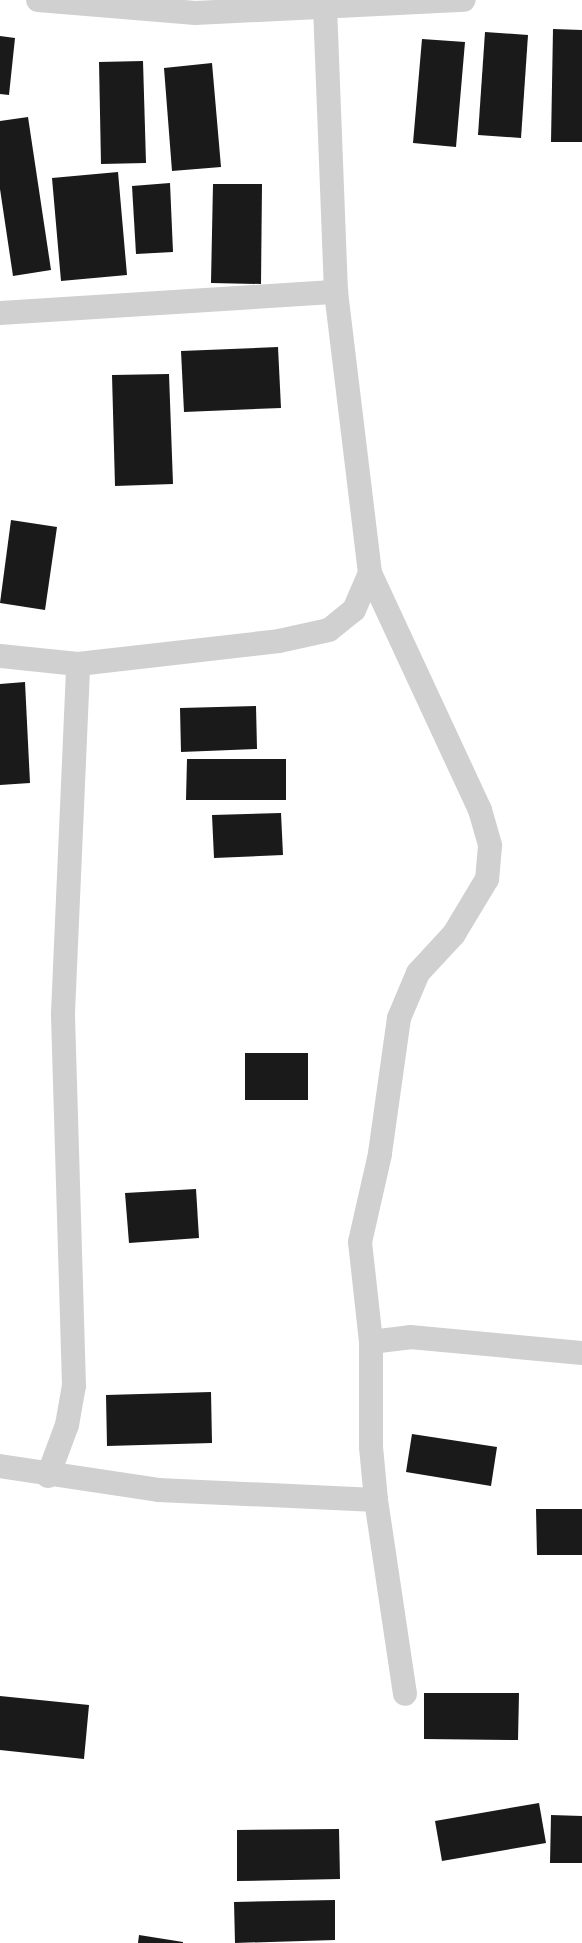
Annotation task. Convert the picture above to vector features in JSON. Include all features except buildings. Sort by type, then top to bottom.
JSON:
[{"type":"street","points":[[38,0],[195,13],[325,10],[464,0]]},
{"type":"street","points":[[325,10],[336,292],[370,573],[480,810],[490,846],[487,879],[454,934],[418,973],[399,1018],[380,1154],[360,1242],[371,1342],[371,1448],[376,1500],[405,1694]]},
{"type":"street","points":[[0,313],[336,292]]},
{"type":"street","points":[[0,656],[78,664],[279,642],[329,630],[354,610],[370,573]]},
{"type":"street","points":[[48,1476],[67,1425],[74,1386],[63,1013],[78,664]]},
{"type":"street","points":[[371,1342],[410,1337],[582,1353]]},
{"type":"street","points":[[0,1466],[48,1476],[158,1490],[376,1500]]}]
